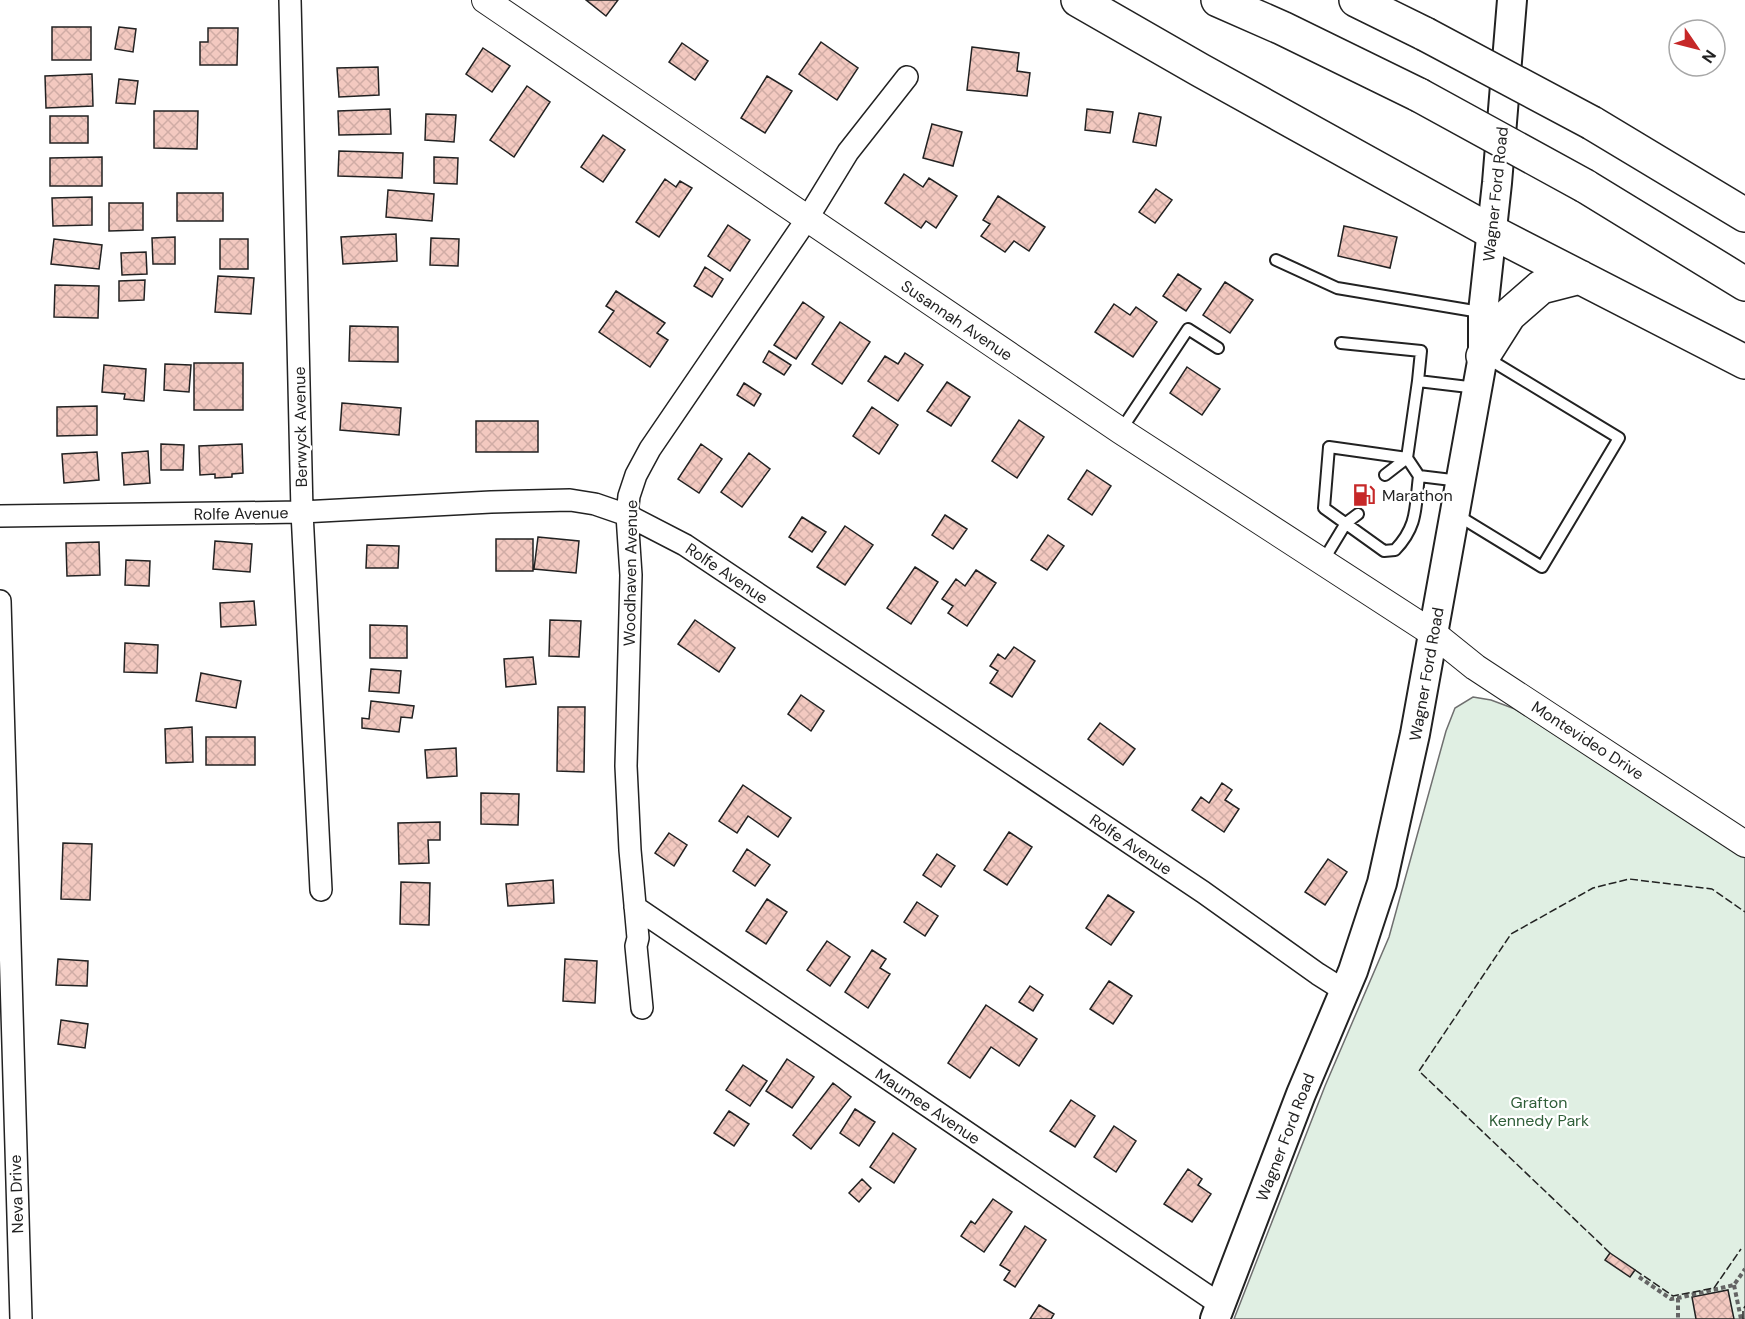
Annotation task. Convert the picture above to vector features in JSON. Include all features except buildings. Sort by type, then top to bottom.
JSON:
[{"type":"highway","points":[[1078,0],[1492,232],[1745,362]]},
{"type":"highway","points":[[1218,0],[1282,28],[1419,95],[1585,186],[1745,284]]},
{"type":"highway","points":[[1356,0],[1592,123],[1745,215]]},
{"type":"highway","points":[[1483,356],[1509,315],[1541,287],[1580,277]]},
{"type":"main road","name":"Wagner Ford Road","points":[[1218,1312],[1301,1094],[1345,991],[1382,884],[1415,734],[1483,356],[1483,312],[1512,0]]},
{"type":"street","name":"Berwyck Avenue","points":[[290,0],[302,512],[321,890]]},
{"type":"street","name":"Susannah Avenue","points":[[485,0],[1121,431],[1434,634]]},
{"type":"street","name":"Woodhaven Avenue","points":[[642,1008],[636,946],[638,938],[626,766],[631,575],[627,515],[629,496],[636,475],[650,449],[807,219],[848,152],[907,77]]},
{"type":"street","name":"Rolfe Avenue","points":[[0,516],[302,512],[491,501],[570,500],[595,504],[627,515],[685,545],[1184,879],[1345,991]]},
{"type":"street","name":"Neva Drive","points":[[0,601],[8,1212],[21,1319]]},
{"type":"street","name":"Montevideo Drive","points":[[1434,634],[1475,667],[1745,844]]},
{"type":"street","name":"Maumee Avenue","points":[[635,907],[1218,1312]]},
{"type":"lane","points":[[1276,260],[1337,288],[1483,312]]},
{"type":"lane","points":[[1121,431],[1188,329],[1218,348]]},
{"type":"lane","points":[[1341,343],[1421,351],[1407,458],[1419,476],[1413,525],[1395,550],[1384,551],[1324,508],[1329,447],[1407,458]]},
{"type":"lane","points":[[1454,514],[1542,567],[1619,438],[1483,356]]},
{"type":"lane","points":[[1418,381],[1477,388]]},
{"type":"lane","points":[[1385,476],[1407,458]]},
{"type":"lane","points":[[1419,476],[1460,481]]},
{"type":"lane","points":[[1322,562],[1346,524],[1358,514]]},
{"type":"path","points":[[1639,1277],[1671,1299],[1734,1285],[1745,1269]]},
{"type":"path","points":[[1734,1285],[1741,1319]]},
{"type":"path","points":[[1678,1298],[1678,1319]]},
{"type":"green space","name":"Grafton Kennedy Park","points":[[1473,697],[1491,700],[1515,709],[1745,858],[1745,1319],[1234,1319],[1325,1086],[1389,937],[1446,731],[1455,708]]},
{"type":"fence","points":[[1610,1253],[1419,1071],[1511,934],[1593,888],[1629,879],[1712,889],[1745,912]]},
{"type":"fence","points":[[1635,1270],[1673,1296],[1714,1288],[1741,1249]]},
{"type":"fence","points":[[1743,1319],[1745,1306]]},
{"type":"place","name":"Marathon","points":[[1364,495]]}]
